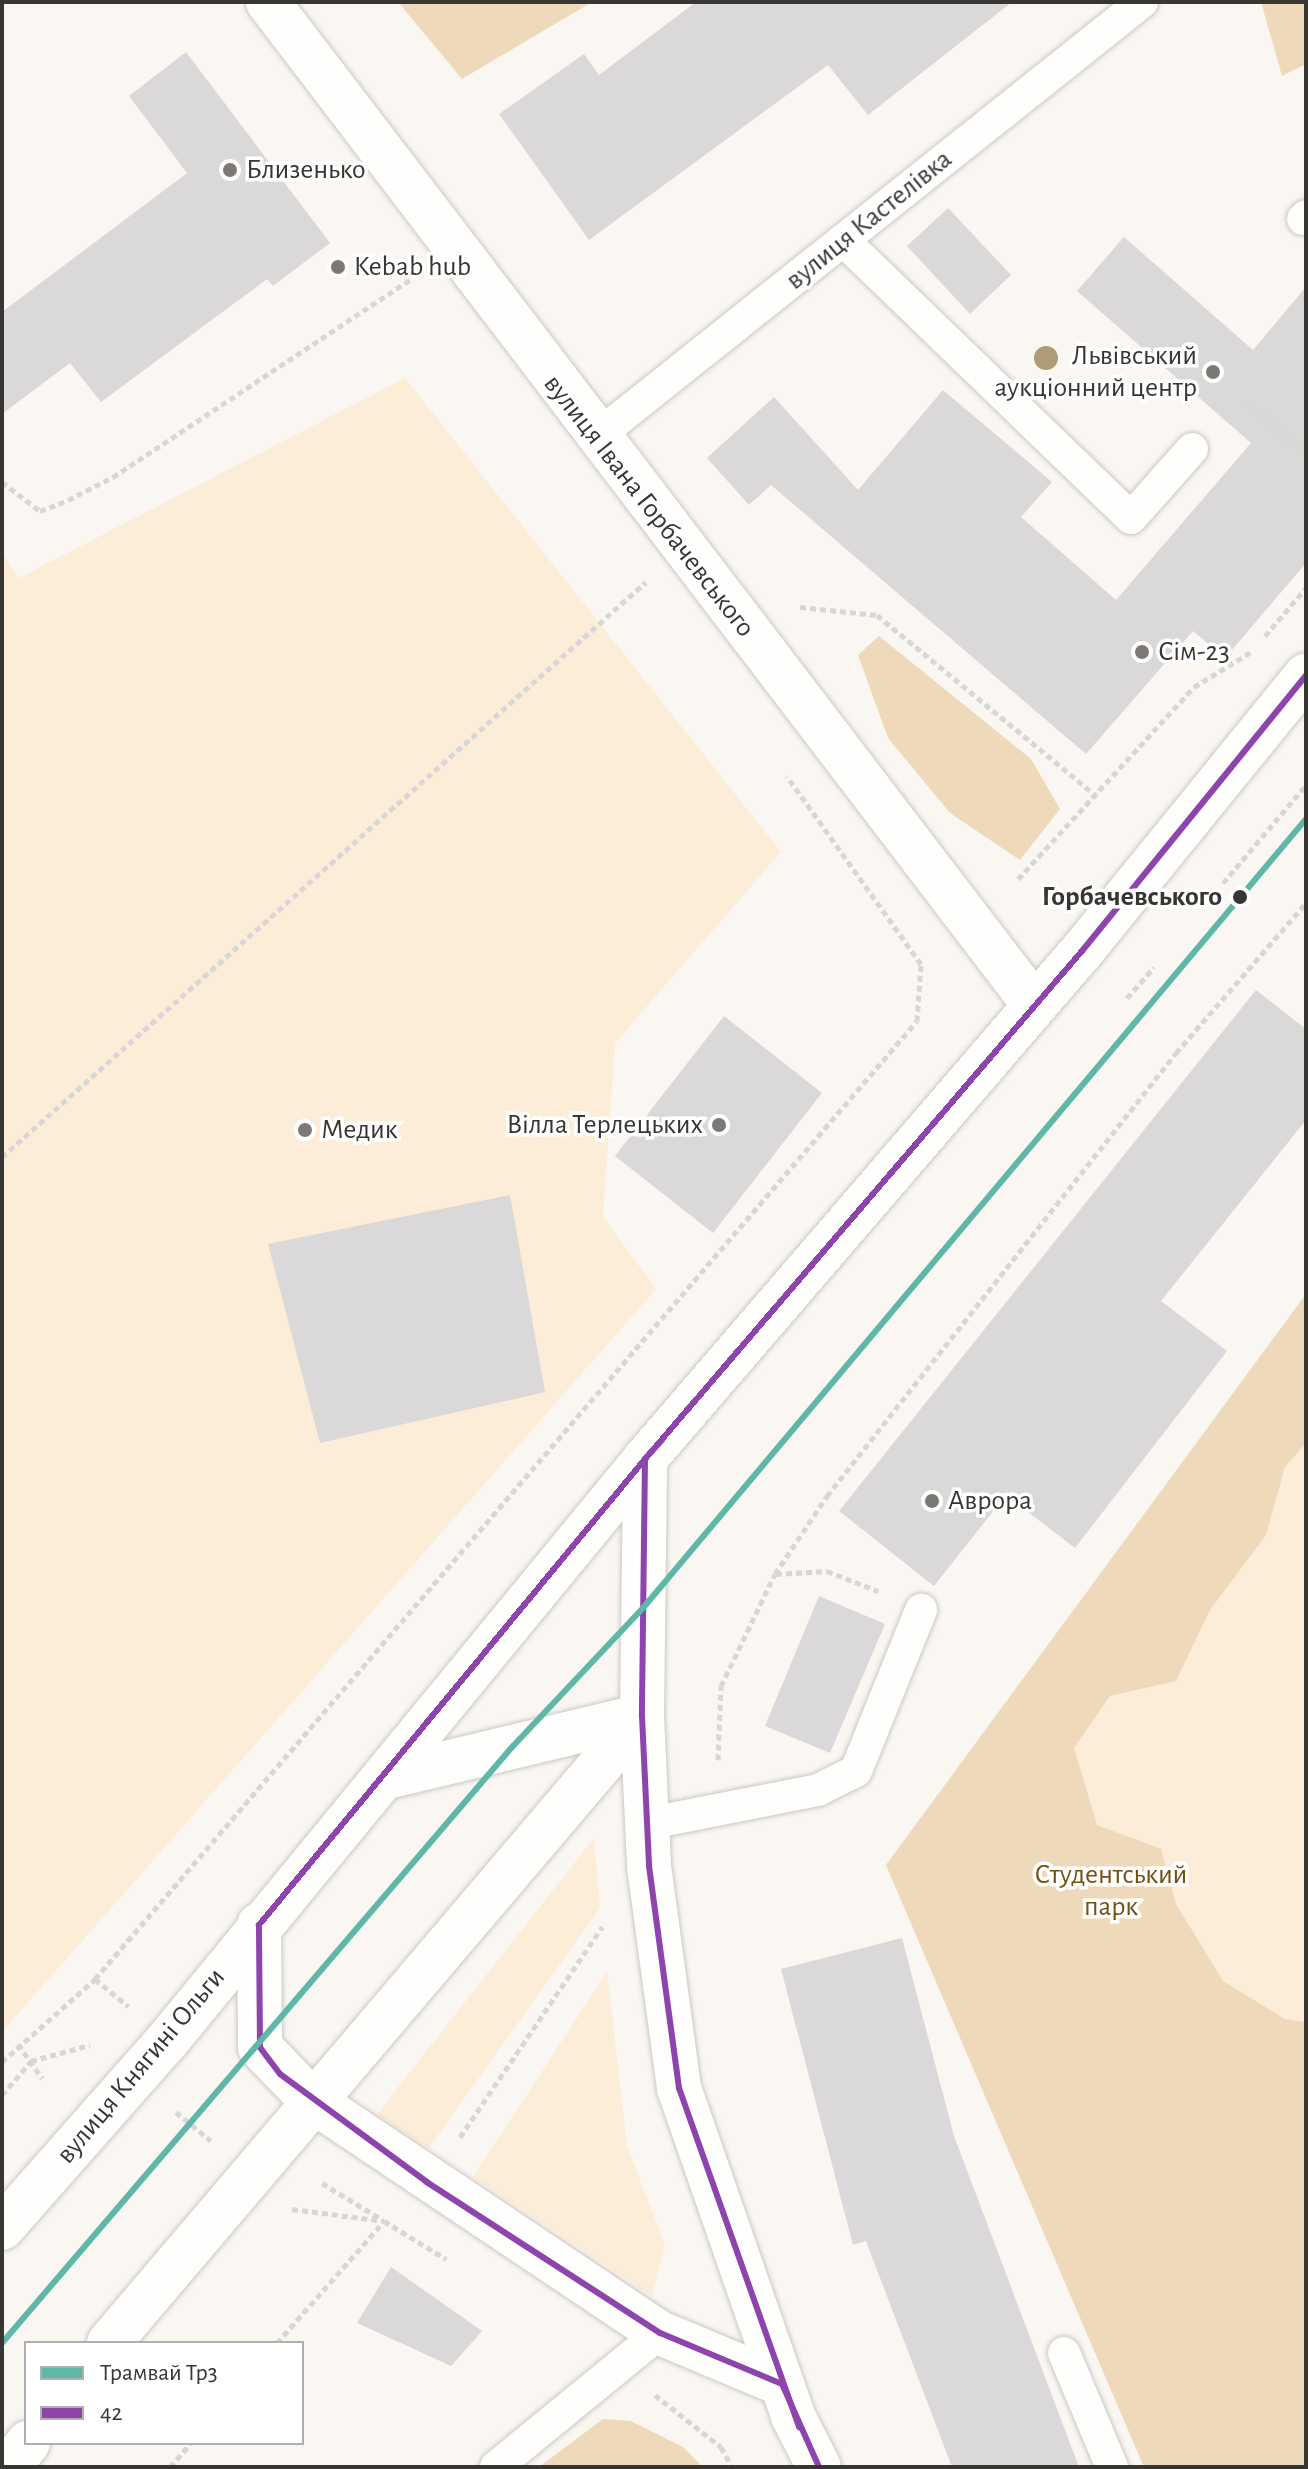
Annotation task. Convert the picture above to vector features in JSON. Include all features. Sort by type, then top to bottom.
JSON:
[{"type":"main road","name":"вулиця Івана Горбачевського","points":[[268,2],[454,252],[1035,1006]]},
{"type":"main road","name":"вулиця Княгині Ольги","points":[[2,2228],[134,2077],[645,1459],[1035,1006],[1306,675]]},
{"type":"main road","points":[[645,1459],[642,1716],[645,1824],[679,2088],[782,2384],[819,2467]]},
{"type":"main road","points":[[383,1778],[642,1716]]},
{"type":"main road","points":[[111,2341],[310,2099],[642,1716]]},
{"type":"main road","points":[[259,1925],[260,2047],[310,2099],[660,2333],[782,2384]]},
{"type":"main road","points":[[9,2467],[26,2445]]},
{"type":"lane","name":"вулиця Кастелівка","points":[[596,437],[1142,2]]},
{"type":"lane","points":[[843,240],[1131,518],[1192,449]]},
{"type":"lane","points":[[645,1824],[818,1790],[856,1771],[921,1610]]},
{"type":"lane","points":[[496,2467],[660,2333]]},
{"type":"lane","points":[[1064,2353],[1112,2467]]},
{"type":"path","points":[[2,482],[40,511],[113,477],[454,252]]},
{"type":"path","points":[[1248,403],[1306,453]]},
{"type":"path","points":[[2,1157],[647,581]]},
{"type":"path","points":[[1018,879],[1194,687],[1248,656],[1306,588]]},
{"type":"path","points":[[800,607],[877,615],[1095,795]]},
{"type":"path","points":[[1223,883],[1306,785]]},
{"type":"path","points":[[716,1812],[721,1686],[775,1574],[827,1496],[1137,1102],[1306,903]]},
{"type":"path","points":[[2,2062],[18,2044],[95,1979],[917,1021],[921,964]]},
{"type":"path","points":[[1127,998],[1154,967]]},
{"type":"path","points":[[775,1574],[827,1571],[879,1592]]},
{"type":"path","points":[[455,2145],[602,1927]]},
{"type":"path","points":[[95,1979],[130,2007]]},
{"type":"path","points":[[18,2044],[42,2078]]},
{"type":"path","points":[[2,2095],[31,2061],[95,2044],[295,2212],[384,2221]]},
{"type":"path","points":[[322,2183],[449,2261]]},
{"type":"path","points":[[279,2341],[384,2221],[395,2213]]},
{"type":"path","points":[[618,2367],[721,2447],[732,2467]]},
{"type":"path","points":[[170,2467],[189,2445]]},
{"type":"green space","points":[[398,2],[592,2],[462,79]]},
{"type":"green space","points":[[1261,2],[1306,2],[1306,64],[1282,76]]},
{"type":"green space","name":"Медик","points":[[405,378],[781,852],[615,1043],[603,1217],[656,1289],[2,2032],[2,553],[19,578]]},
{"type":"green space","points":[[879,636],[1031,759],[1060,809],[1020,860],[950,813],[888,738],[858,655]]},
{"type":"green space","name":"Студентський парк","points":[[1306,1294],[1306,2467],[1144,2467],[886,1865]]},
{"type":"green space","name":"Студентський парк","points":[[1306,1294],[1306,1443],[1285,1467],[1266,1535],[1210,1610],[1176,1681],[1110,1696],[1074,1748],[1097,1825],[1161,1849],[1176,1904],[1223,1981],[1285,2019],[1306,2022],[1306,2467],[1144,2467],[886,1865]]},
{"type":"green space","points":[[594,1838],[600,1908],[429,2148],[377,2114]]},
{"type":"green space","points":[[607,1972],[627,2146],[665,2245],[652,2296],[473,2177]]},
{"type":"green space","points":[[603,2419],[631,2421],[683,2447],[703,2467],[539,2467]]},
{"type":"building","points":[[696,2],[1012,2],[868,115],[828,65],[589,240],[499,114],[584,54],[599,75]]},
{"type":"building","points":[[186,52],[330,243],[273,286],[267,279],[101,402],[70,363],[2,414],[2,312],[187,173],[129,96]]},
{"type":"building","points":[[948,208],[1011,275],[970,314],[907,246]]},
{"type":"building","points":[[1124,237],[1253,350],[1306,287],[1306,563],[1225,658],[1193,631],[1086,754],[771,485],[749,505],[707,458],[774,397],[858,490],[943,390],[1052,482],[1021,517],[1116,600],[1251,443],[1077,291]]},
{"type":"building","points":[[1256,990],[1306,1029],[1306,1120],[1161,1301],[1227,1351],[1075,1548],[1006,1495],[934,1586],[839,1511]]},
{"type":"building","name":"Вілла Терлецьких","points":[[724,1016],[822,1093],[713,1233],[615,1156]]},
{"type":"building","points":[[510,1195],[545,1392],[320,1443],[268,1244]]},
{"type":"building","points":[[819,1596],[885,1624],[830,1753],[765,1726]]},
{"type":"building","points":[[902,1938],[954,2136],[1079,2467],[952,2467],[866,2241],[853,2245],[781,1969]]},
{"type":"building","points":[[391,2267],[482,2331],[451,2366],[357,2323]]},
{"type":"tram line","name":"Тр3","points":[[2,2343],[513,1746],[643,1608],[1306,819]]},
{"type":"transit line","name":"42","points":[[819,2467],[782,2384],[660,2333],[427,2182],[280,2074],[260,2047],[259,1925],[645,1459],[1082,951],[1306,675]]},
{"type":"transit line","name":"42","points":[[662,1440],[645,1459],[642,1716],[649,1866],[679,2088],[799,2427]]},
{"type":"place","name":"Близенько","points":[[230,170]]},
{"type":"place","name":"Kebab hub","points":[[338,267]]},
{"type":"place","name":"Львівський аукціонний центр","points":[[1213,372]]},
{"type":"place","name":"Сім-23","points":[[1142,652]]},
{"type":"place","name":"Горбачевського","points":[[1240,897]]},
{"type":"place","name":"Вілла Терлецьких","points":[[719,1125]]},
{"type":"place","name":"Медик","points":[[305,1130]]},
{"type":"place","name":"Аврора","points":[[932,1501]]}]
